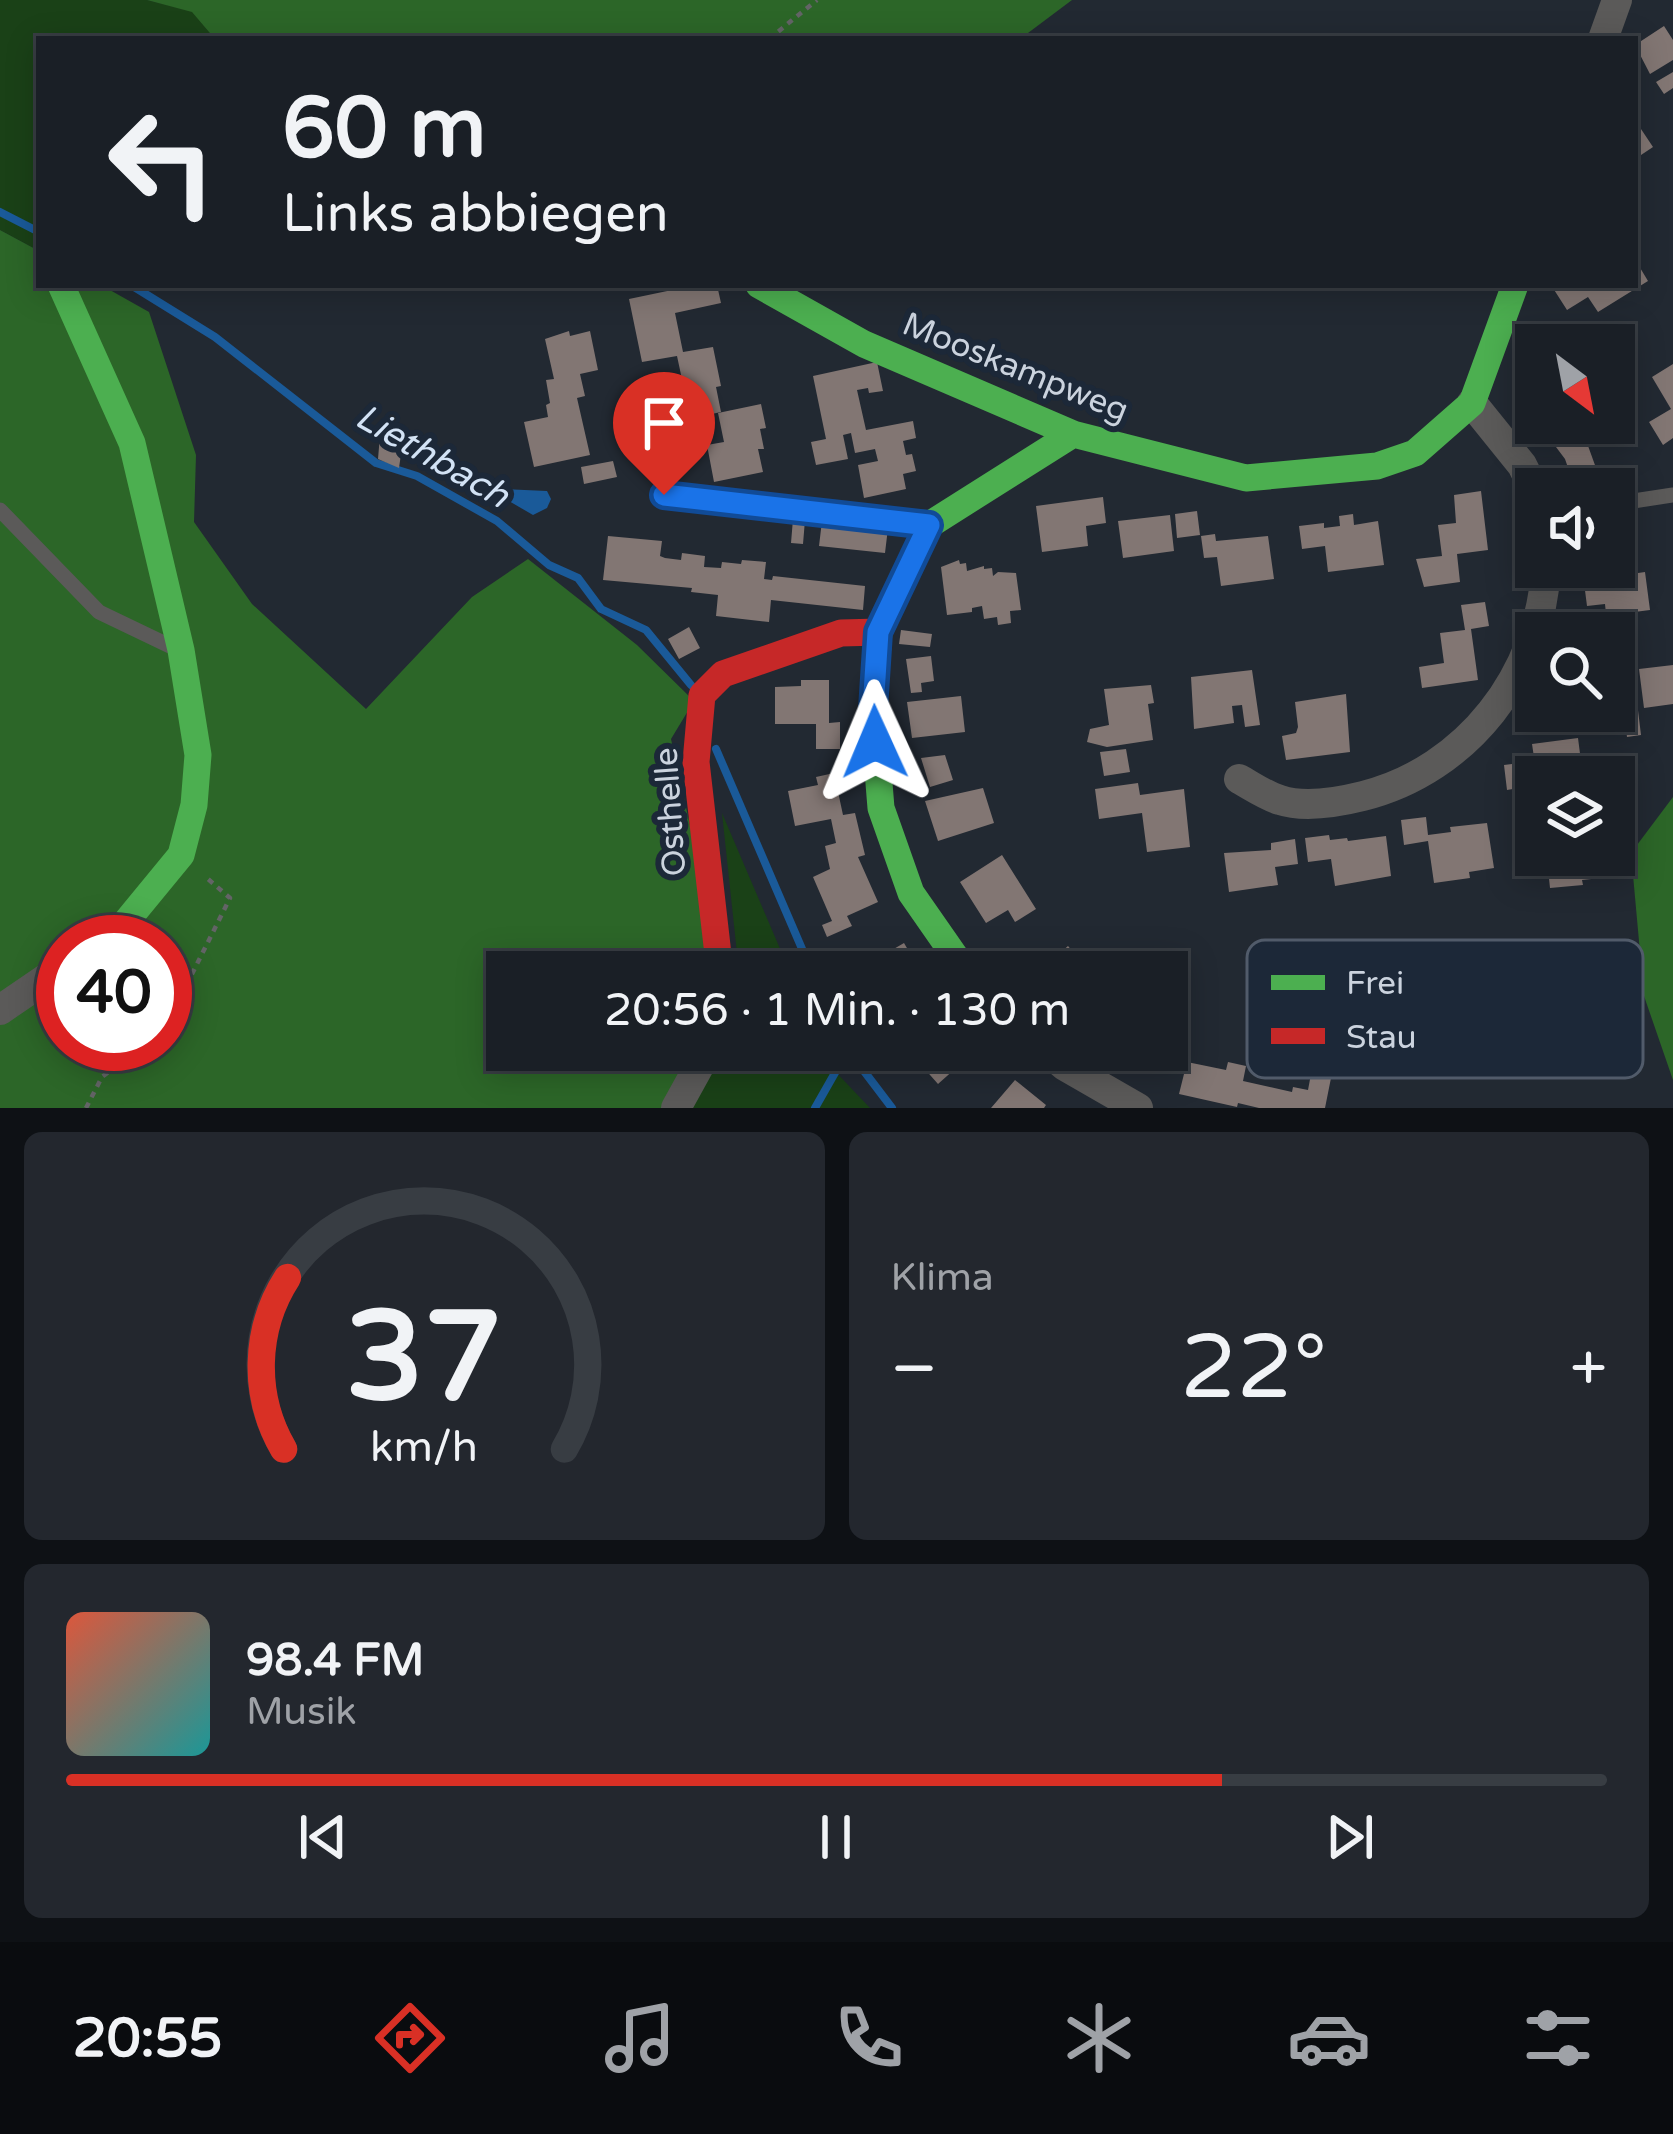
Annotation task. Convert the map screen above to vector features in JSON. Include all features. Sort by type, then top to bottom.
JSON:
[{"type":"street","points":[[1604,36],[1617,0]]},
{"type":"street","points":[[62,288],[132,443],[181,650],[198,755],[194,805],[181,855],[132,915]]},
{"type":"street","name":"Mooskampweg","points":[[764,288],[864,344],[1073,434],[1246,478],[1377,466],[1414,452],[1472,403],[1514,288]]},
{"type":"street","points":[[1472,403],[1524,468]]},
{"type":"street","points":[[952,951],[911,893],[880,808],[873,709],[878,632],[929,525],[1073,434]]},
{"type":"street","points":[[1239,779],[1281,801],[1313,803],[1396,787],[1437,765],[1470,738],[1500,703],[1536,625],[1542,588]]},
{"type":"street","name":"Osthelle","points":[[718,951],[696,762],[702,695],[722,674],[841,632],[878,632]]},
{"type":"street","points":[[0,1010],[36,986]]},
{"type":"street","points":[[676,1108],[696,1071]]},
{"type":"street","points":[[1074,1071],[1138,1108]]},
{"type":"lane","points":[[644,388],[664,495],[929,525]]},
{"type":"lane","points":[[1635,501],[1673,495]]},
{"type":"lane","points":[[0,510],[99,612],[181,650]]},
{"type":"path","points":[[773,36],[817,0]]},
{"type":"path","points":[[181,855],[230,898],[192,974]]},
{"type":"path","points":[[86,1108],[111,1071]]},
{"type":"green space","points":[[0,0],[147,0],[192,11],[213,36],[36,36],[36,249],[0,230]]},
{"type":"green space","points":[[147,0],[1072,0],[1024,36],[212,36],[192,12]]},
{"type":"green space","points":[[0,230],[36,249],[36,288],[106,288],[149,312],[196,455],[194,522],[252,604],[366,709],[472,597],[528,559],[637,645],[694,701],[671,739],[700,871],[710,951],[486,951],[486,1071],[688,1071],[666,1108],[0,1108]]},
{"type":"green space","points":[[1673,797],[1673,1080],[1644,996],[1643,940],[1639,940],[1635,848]]},
{"type":"green space","points":[[722,813],[781,951],[737,951]]},
{"type":"green space","points":[[705,1071],[835,1071],[870,1108],[683,1108]]},
{"type":"water","points":[[503,489],[547,491],[551,499],[547,508],[533,515],[502,497]]},
{"type":"building","points":[[1664,26],[1673,40],[1673,60],[1650,74],[1638,43]]},
{"type":"building","points":[[1673,72],[1673,88],[1664,94],[1656,82]]},
{"type":"building","points":[[1638,124],[1653,147],[1638,157]]},
{"type":"building","points":[[1638,266],[1648,281],[1638,287]]},
{"type":"building","points":[[682,288],[718,288],[721,303],[675,313],[683,352],[713,347],[721,412],[684,420],[679,399],[686,398],[677,356],[642,362],[629,299]]},
{"type":"building","points":[[1553,288],[1637,288],[1598,312],[1588,297],[1567,310]]},
{"type":"building","points":[[569,331],[570,336],[590,331],[598,370],[580,374],[585,396],[577,398],[590,455],[534,467],[524,422],[548,417],[546,380],[554,379],[545,339]]},
{"type":"building","points":[[877,362],[883,391],[857,390],[866,430],[913,421],[916,438],[903,441],[916,471],[903,474],[906,489],[864,498],[858,465],[878,461],[875,449],[855,453],[851,433],[843,435],[848,459],[816,465],[811,442],[826,439],[813,376]]},
{"type":"building","points":[[1673,364],[1673,438],[1663,445],[1649,422],[1671,409],[1652,377]]},
{"type":"building","points":[[761,404],[766,428],[760,429],[764,449],[758,449],[763,472],[714,482],[707,445],[724,442],[718,413]]},
{"type":"building","points":[[380,435],[403,440],[399,468],[378,459]]},
{"type":"building","points":[[1554,444],[1587,444],[1596,468],[1568,468]]},
{"type":"building","points":[[613,461],[617,477],[584,484],[581,467]]},
{"type":"building","points":[[1481,491],[1488,550],[1457,554],[1460,582],[1424,587],[1416,559],[1442,556],[1438,525],[1456,523],[1454,495]]},
{"type":"building","points":[[1103,497],[1106,523],[1086,526],[1088,546],[1042,552],[1036,506]]},
{"type":"building","points":[[1197,511],[1200,535],[1177,538],[1175,514]]},
{"type":"building","points":[[1353,514],[1354,525],[1378,521],[1384,565],[1328,572],[1325,546],[1302,549],[1299,526],[1340,526],[1339,516]]},
{"type":"building","points":[[1170,515],[1174,551],[1123,558],[1118,521]]},
{"type":"building","points":[[793,519],[805,520],[803,544],[791,543]]},
{"type":"building","points":[[822,521],[888,528],[885,553],[819,546]]},
{"type":"building","points":[[1215,534],[1216,541],[1268,536],[1274,579],[1221,586],[1217,557],[1204,558],[1201,536]]},
{"type":"building","points":[[608,536],[662,541],[660,556],[681,560],[682,553],[705,556],[704,567],[721,568],[722,562],[741,564],[742,560],[766,562],[764,579],[773,576],[865,586],[863,610],[771,600],[769,622],[716,616],[718,595],[603,580]]},
{"type":"building","points":[[959,560],[966,563],[967,571],[984,566],[992,568],[993,576],[1016,573],[1021,610],[1010,611],[1011,623],[998,625],[997,617],[984,619],[982,606],[947,615],[941,567]]},
{"type":"building","points":[[1645,572],[1650,610],[1606,612],[1605,604],[1587,606],[1585,588],[1635,588],[1635,573]]},
{"type":"building","points":[[1485,602],[1489,626],[1471,629],[1478,680],[1422,688],[1419,667],[1444,663],[1440,633],[1465,630],[1461,605]]},
{"type":"building","points":[[689,627],[700,648],[679,659],[668,639]]},
{"type":"building","points":[[901,630],[932,634],[930,647],[899,644]]},
{"type":"building","points":[[931,656],[934,681],[921,683],[922,692],[911,693],[906,659]]},
{"type":"building","points":[[1673,665],[1673,704],[1644,708],[1639,669]]},
{"type":"building","points":[[1252,670],[1260,725],[1245,727],[1242,705],[1232,706],[1234,723],[1194,729],[1191,677]]},
{"type":"building","points":[[801,680],[829,680],[829,723],[840,722],[840,749],[816,749],[816,724],[775,724],[775,687],[801,686]]},
{"type":"building","points":[[1151,685],[1154,703],[1148,704],[1153,740],[1107,747],[1087,742],[1090,729],[1109,725],[1104,689]]},
{"type":"building","points":[[1346,694],[1350,752],[1286,760],[1282,736],[1296,733],[1295,702]]},
{"type":"building","points":[[961,696],[965,732],[912,738],[907,702]]},
{"type":"building","points":[[1635,702],[1641,735],[1627,737],[1626,732],[1635,732]]},
{"type":"building","points":[[1578,738],[1580,756],[1534,756],[1532,744]]},
{"type":"building","points":[[1126,749],[1130,772],[1104,776],[1100,752]]},
{"type":"building","points":[[945,755],[953,780],[930,787],[921,758]]},
{"type":"building","points":[[1515,764],[1515,789],[1507,790],[1504,765]]},
{"type":"building","points":[[834,773],[843,815],[855,813],[865,855],[858,857],[878,902],[847,916],[852,926],[827,937],[822,925],[832,921],[813,877],[830,869],[825,846],[836,843],[831,819],[795,826],[788,791],[818,785],[816,777]]},
{"type":"building","points":[[1138,783],[1140,795],[1184,789],[1190,847],[1147,852],[1142,813],[1099,819],[1095,789]]},
{"type":"building","points":[[983,788],[994,823],[938,841],[925,801]]},
{"type":"building","points":[[1426,817],[1428,835],[1487,823],[1494,868],[1469,872],[1470,878],[1434,883],[1428,841],[1404,845],[1401,820]]},
{"type":"building","points":[[1329,835],[1330,840],[1348,841],[1386,836],[1391,876],[1335,886],[1331,859],[1308,862],[1305,838]]},
{"type":"building","points":[[1295,839],[1298,864],[1275,867],[1278,885],[1229,892],[1224,853],[1271,850],[1271,843]]},
{"type":"building","points":[[1002,855],[1036,909],[1015,922],[1008,910],[986,923],[960,882]]},
{"type":"building","points":[[1549,876],[1610,876],[1582,880],[1583,885],[1550,888]]},
{"type":"building","points":[[1188,1062],[1226,1070],[1228,1062],[1246,1066],[1243,1081],[1292,1092],[1293,1087],[1308,1090],[1310,1078],[1331,1078],[1325,1108],[1259,1108],[1238,1103],[1237,1107],[1179,1094]]},
{"type":"building","points":[[927,1071],[953,1071],[938,1084]]},
{"type":"building","points":[[1015,1080],[1046,1105],[1044,1108],[991,1108]]},
{"type":"waterway","name":"Liethbach","points":[[0,212],[36,230]]},
{"type":"waterway","name":"Liethbach","points":[[136,288],[215,337],[376,463],[417,476],[497,521],[549,565],[578,578],[601,609],[646,630],[691,685]]},
{"type":"waterway","name":"Liethbach","points":[[716,749],[803,951]]},
{"type":"waterway","points":[[815,1108],[836,1071]]},
{"type":"waterway","name":"Liethbach","points":[[864,1071],[892,1108]]},
{"type":"traffic: fast","points":[[62,288],[132,443],[181,650],[198,755],[194,805],[181,855],[132,915]]},
{"type":"traffic: fast","points":[[764,288],[864,344],[1073,434],[1246,478],[1377,466],[1415,453],[1472,403],[1514,288]]},
{"type":"traffic: fast","points":[[951,951],[911,893],[881,808],[873,709],[879,632],[929,525],[1073,434]]},
{"type":"traffic: jam","points":[[718,951],[696,762],[702,695],[723,674],[841,633],[879,632]]},
{"type":"route","points":[[664,495],[929,525],[878,632],[875,742]]}]
